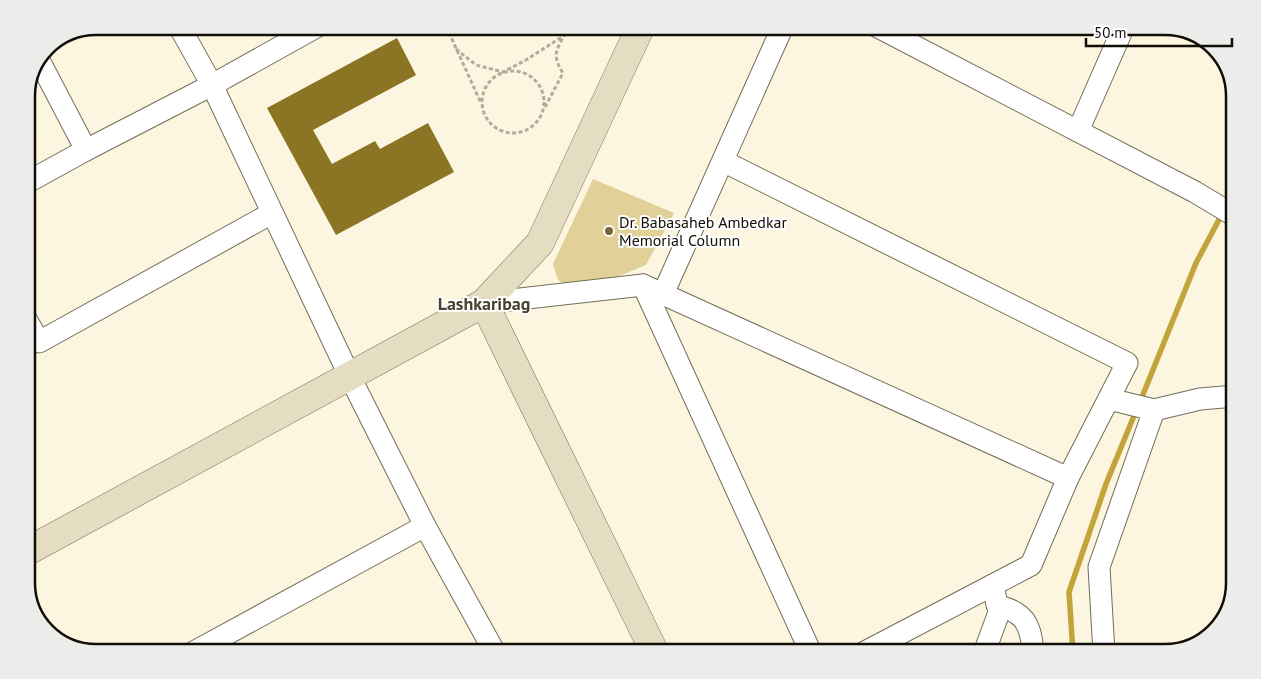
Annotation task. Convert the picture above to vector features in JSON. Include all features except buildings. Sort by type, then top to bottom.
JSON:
[{"type":"street","points":[[184,35],[212,85],[350,377],[425,526],[491,644]]},
{"type":"street","points":[[35,178],[212,85],[302,35]]},
{"type":"street","points":[[35,547],[484,303],[540,243],[637,35]]},
{"type":"street","points":[[663,294],[779,35]]},
{"type":"street","points":[[893,35],[1196,192],[1226,210]]},
{"type":"street","points":[[1078,132],[1120,35]]},
{"type":"street","points":[[43,67],[86,150]]},
{"type":"street","points":[[723,161],[1127,363],[1068,478],[1031,565],[880,644]]},
{"type":"street","points":[[35,335],[39,342],[272,213]]},
{"type":"street","points":[[484,303],[643,284],[1068,478]]},
{"type":"street","points":[[643,284],[807,644]]},
{"type":"street","points":[[484,303],[651,644]]},
{"type":"street","points":[[1109,399],[1154,410],[1200,399],[1226,397]]},
{"type":"street","points":[[1103,644],[1098,567],[1154,410]]},
{"type":"street","points":[[209,644],[425,526]]},
{"type":"street","points":[[994,584],[997,605],[1018,614],[1029,629],[1032,644]]},
{"type":"street","points":[[987,644],[1001,607]]},
{"type":"path","points":[[451,35],[484,115],[494,128],[514,134],[524,132],[534,126],[563,74],[557,64],[555,53],[563,36]]},
{"type":"path","points":[[481,104],[483,92],[493,77],[526,60],[563,36]]},
{"type":"path","points":[[456,49],[476,66],[503,72],[525,73],[534,79],[542,91],[543,110]]},
{"type":"shaded area","points":[[593,179],[674,213],[646,265],[612,279],[571,288],[558,280],[553,264]]},
{"type":"waterway","points":[[1140,402],[1196,263],[1222,214]]},
{"type":"waterway","points":[[1072,644],[1069,592],[1106,484],[1136,411]]},
{"type":"place","name":"Dr. Babasaheb Ambedkar Memorial Column","points":[[609,231]]},
{"type":"district","name":"Lashkaribag","points":[[484,303]]}]
